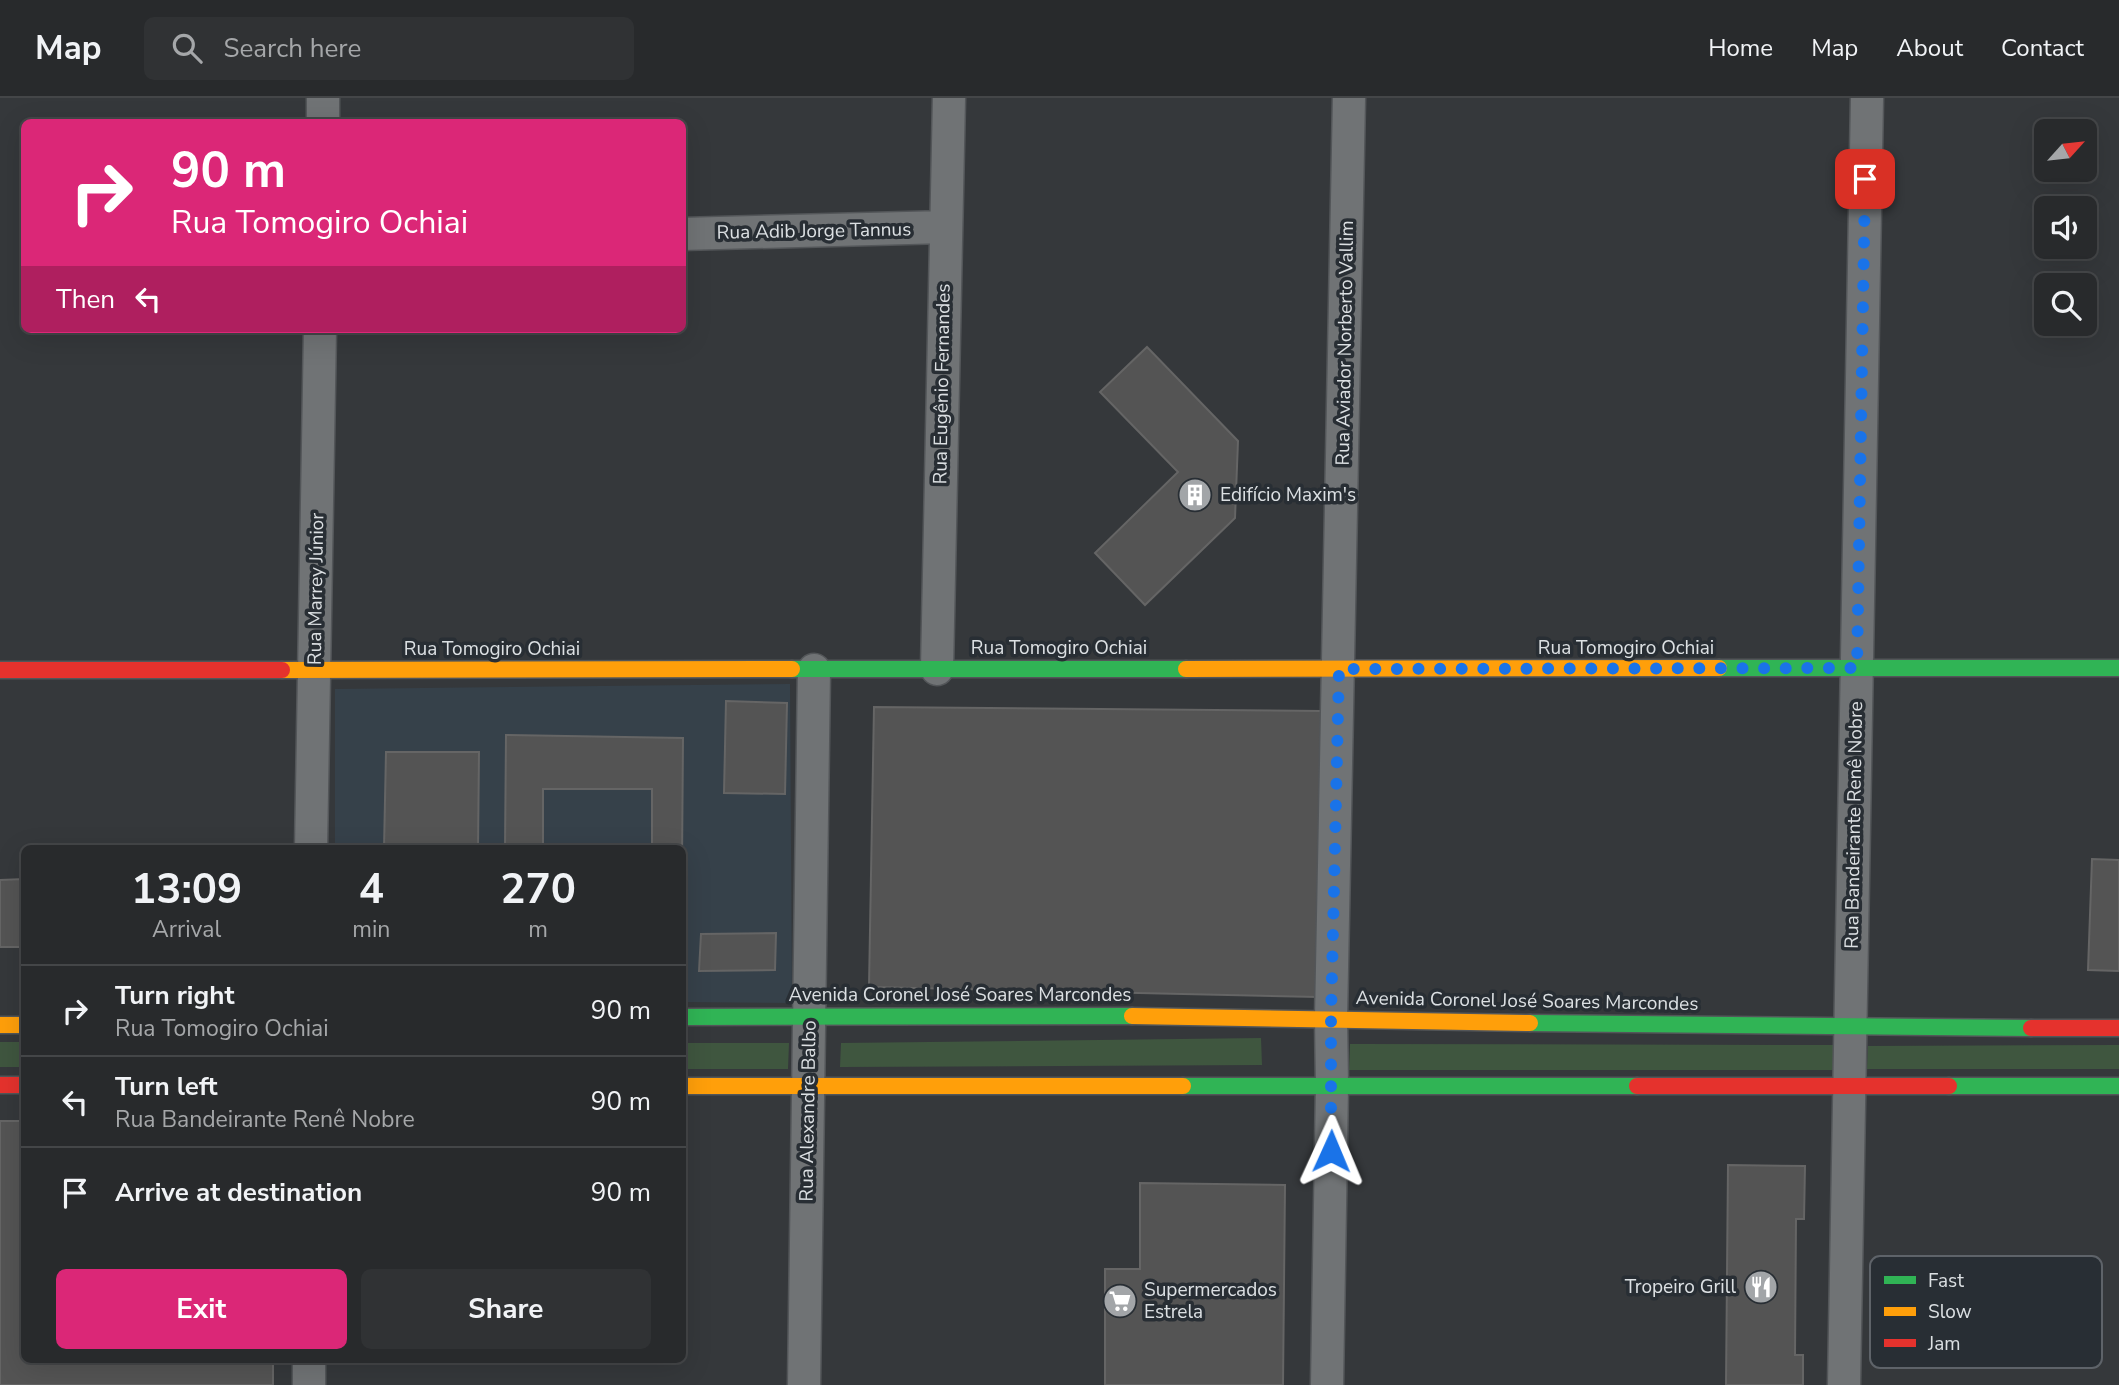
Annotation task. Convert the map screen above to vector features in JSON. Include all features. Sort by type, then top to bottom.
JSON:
[{"type":"main road","name":"Rua Tomogiro Ochiai","points":[[0,670],[2119,668]]},
{"type":"main road","name":"Avenida Coronel José Soares Marcondes","points":[[686,1017],[809,1015],[1331,1019],[1850,1028],[2119,1028]]},
{"type":"main road","points":[[0,1025],[21,1025]]},
{"type":"main road","points":[[0,1085],[21,1085]]},
{"type":"main road","points":[[686,1086],[2119,1087]]},
{"type":"street","points":[[323,98],[323,119]]},
{"type":"street","name":"Rua Eugênio Fernandes","points":[[937,669],[949,98]]},
{"type":"street","name":"Rua Aviador Norberto Vallim","points":[[1327,1385],[1331,1019],[1349,98]]},
{"type":"street","name":"Rua Bandeirante Renê Nobre","points":[[1844,1385],[1867,98]]},
{"type":"street","name":"Rua Adib Jorge Tannus","points":[[686,234],[945,227]]},
{"type":"street","name":"Rua Marrey Júnior","points":[[311,845],[320,333]]},
{"type":"street","name":"Rua Alexandre Balbo","points":[[804,1385],[814,670]]},
{"type":"street","points":[[309,1363],[309,1385]]},
{"type":"shaded area","points":[[790,684],[792,1003],[686,1002],[686,845],[335,845],[335,689]]},
{"type":"green space","points":[[1261,1038],[1262,1065],[840,1067],[841,1043]]},
{"type":"green space","points":[[0,1042],[21,1042],[21,1067],[0,1067]]},
{"type":"green space","points":[[686,1043],[789,1043],[788,1069],[686,1069]]},
{"type":"green space","points":[[1350,1044],[1834,1045],[1833,1070],[1349,1070]]},
{"type":"green space","points":[[2119,1045],[2119,1069],[1867,1069],[1868,1046]]},
{"type":"building","name":"Edifício Maxim's","points":[[1147,347],[1238,441],[1235,518],[1145,605],[1095,553],[1178,472],[1100,392]]},
{"type":"building","points":[[726,701],[787,703],[785,794],[724,793]]},
{"type":"building","points":[[874,707],[1322,711],[1318,997],[869,987]]},
{"type":"building","points":[[506,735],[683,738],[682,845],[652,845],[652,789],[543,789],[543,845],[505,845]]},
{"type":"building","points":[[386,752],[479,752],[478,845],[384,845]]},
{"type":"building","points":[[2092,859],[2119,860],[2119,971],[2088,970]]},
{"type":"building","points":[[21,879],[21,947],[0,947],[0,880]]},
{"type":"building","points":[[776,933],[775,970],[699,971],[701,934]]},
{"type":"building","points":[[0,1121],[21,1121],[21,1363],[273,1363],[273,1385],[0,1385]]},
{"type":"building","name":"Tropeiro Grill","points":[[1728,1165],[1805,1166],[1804,1219],[1796,1219],[1795,1355],[1803,1355],[1803,1385],[1726,1385]]},
{"type":"building","points":[[1140,1183],[1285,1185],[1283,1385],[1105,1385],[1105,1269],[1140,1269]]},
{"type":"traffic: fast","points":[[1719,668],[2119,668]]},
{"type":"traffic: fast","points":[[792,669],[1186,669]]},
{"type":"traffic: fast","points":[[686,1017],[1132,1016]]},
{"type":"traffic: fast","points":[[1530,1023],[2031,1028]]},
{"type":"traffic: fast","points":[[1183,1086],[1637,1086]]},
{"type":"traffic: fast","points":[[1949,1086],[2119,1086]]},
{"type":"traffic: slow","points":[[1186,669],[1719,668]]},
{"type":"traffic: slow","points":[[282,670],[792,669]]},
{"type":"traffic: slow","points":[[1132,1016],[1530,1023]]},
{"type":"traffic: slow","points":[[0,1025],[21,1025]]},
{"type":"traffic: slow","points":[[686,1086],[1183,1086]]},
{"type":"traffic: jam","points":[[0,670],[282,670]]},
{"type":"traffic: jam","points":[[2031,1028],[2119,1028]]},
{"type":"traffic: jam","points":[[0,1085],[21,1085]]},
{"type":"traffic: jam","points":[[1637,1086],[1949,1086]]},
{"type":"place","name":"Edifício Maxim's","points":[[1195,495]]},
{"type":"place","name":"Tropeiro Grill","points":[[1761,1287]]},
{"type":"place","name":"Supermercados Estrela","points":[[1120,1301]]},
{"type":"route","points":[[1331,1151],[1331,1019],[1339,669],[1857,668],[1865,179]]}]
